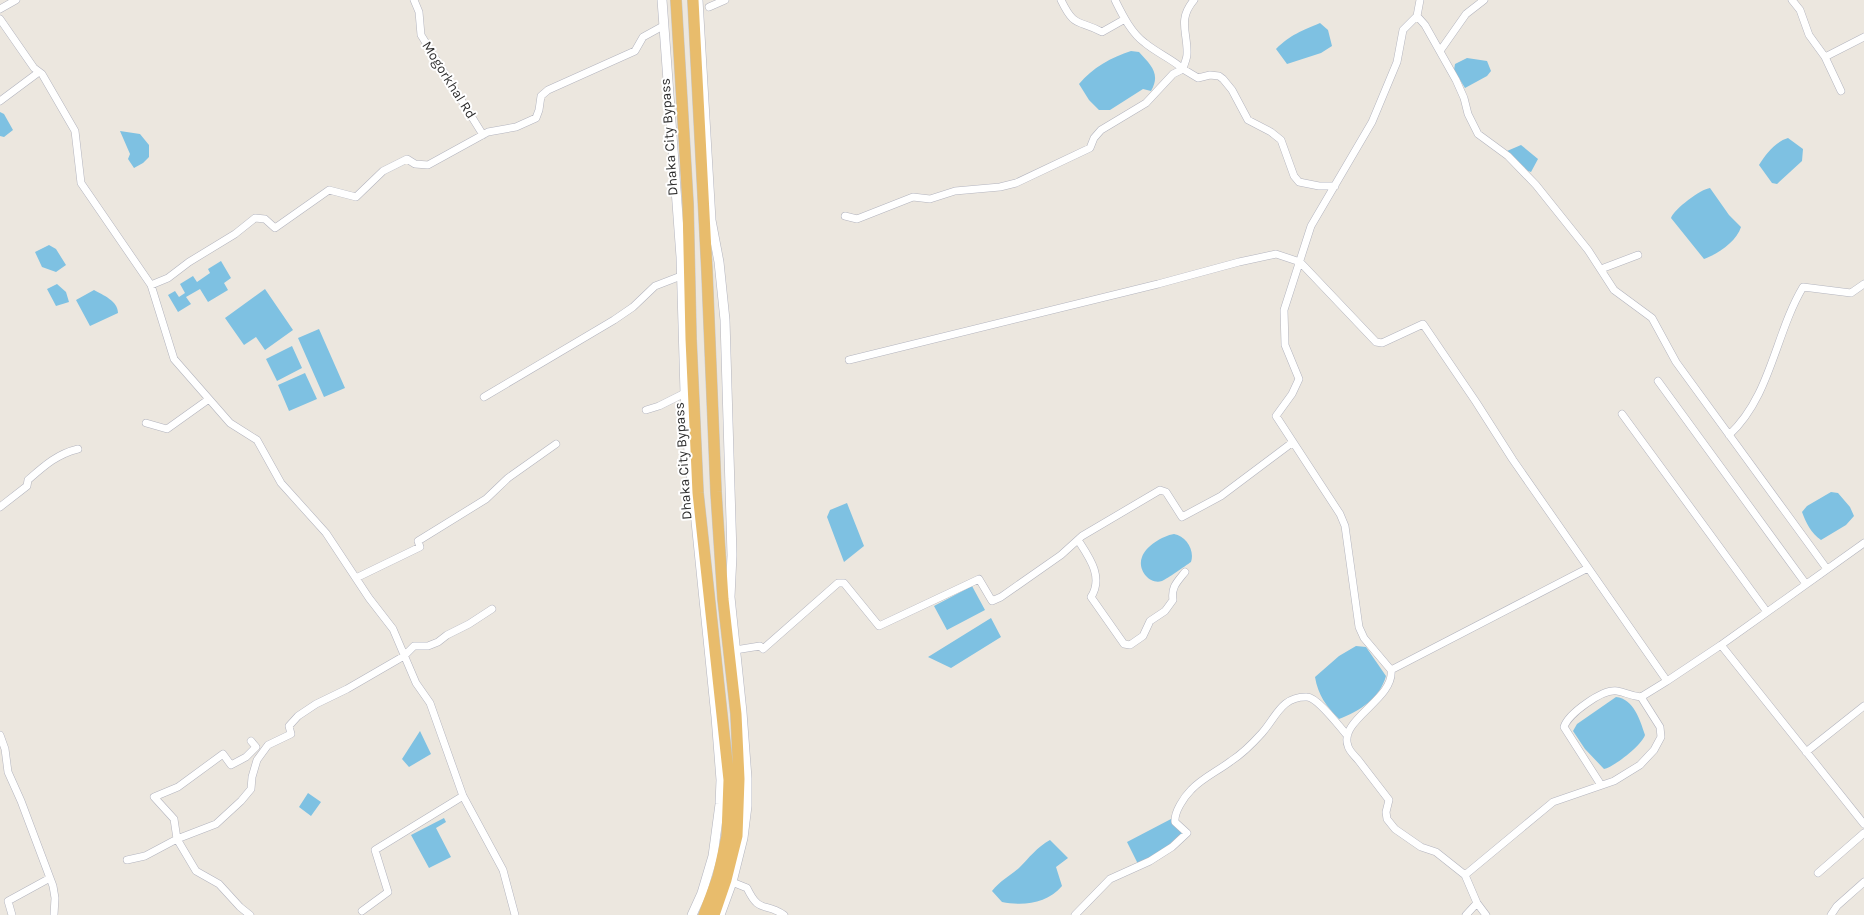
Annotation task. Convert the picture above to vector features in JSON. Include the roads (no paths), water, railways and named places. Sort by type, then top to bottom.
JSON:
[{"type":"highway","name":"Dhaka City Bypass","points":[[676,0],[688,204],[691,339],[698,493],[729,780],[727,836],[718,877],[704,915]]},
{"type":"highway","name":"Dhaka City Bypass","points":[[693,0],[707,272],[716,492],[725,621],[736,714],[739,779],[737,836],[726,880],[714,915]]},
{"type":"main road","points":[[662,0],[681,276],[685,393],[692,494],[716,717],[721,780],[720,804],[713,856],[702,892],[692,915]]},
{"type":"main road","points":[[698,0],[711,220],[719,262],[725,320],[732,555],[730,597],[742,712],[747,806],[744,838],[732,882],[720,915]]},
{"type":"street","points":[[0,9],[16,0]]},
{"type":"street","name":"Mogorkhal Rd","points":[[414,0],[419,12],[421,35],[483,135]]},
{"type":"street","points":[[709,7],[725,0]]},
{"type":"street","points":[[1061,0],[1069,17],[1080,24],[1093,27],[1102,32],[1125,19]]},
{"type":"street","points":[[1115,0],[1125,19],[1143,42],[1198,78],[1210,75],[1219,76],[1223,79],[1232,90],[1248,120],[1271,132],[1280,140],[1294,176],[1299,182],[1319,186],[1335,186]]},
{"type":"street","points":[[845,216],[857,219],[913,197],[930,199],[955,191],[1000,187],[1016,183],[1090,148],[1094,138],[1101,130],[1146,103],[1173,74],[1183,69],[1187,54],[1184,28],[1188,8],[1194,0]]},
{"type":"street","points":[[1346,734],[1354,723],[1375,702],[1392,675],[1391,670],[1364,638],[1359,627],[1345,526],[1340,514],[1276,416],[1292,394],[1299,379],[1285,346],[1284,310],[1311,226],[1372,122],[1397,62],[1402,30],[1417,16],[1420,0]]},
{"type":"street","points":[[1440,51],[1466,14],[1484,0]]},
{"type":"street","points":[[1792,0],[1800,10],[1809,35],[1825,57],[1841,91]]},
{"type":"street","points":[[1417,16],[1425,24],[1456,80],[1464,98],[1468,114],[1478,134],[1508,156],[1536,185],[1601,269],[1614,290],[1652,318],[1676,362],[1827,569]]},
{"type":"street","points":[[0,19],[2,29],[39,72],[75,131],[81,183],[151,285],[174,359],[230,423],[257,440],[281,483],[326,533],[356,578],[393,628],[416,683],[430,703],[463,796],[503,870],[515,915]]},
{"type":"street","points":[[151,285],[168,278],[189,262],[235,234],[255,218],[266,219],[275,228],[329,190],[356,197],[383,171],[407,159],[415,164],[428,165],[488,132],[516,127],[536,118],[541,96],[548,90],[635,51],[643,38],[663,26]]},
{"type":"street","points":[[1825,57],[1864,37]]},
{"type":"street","points":[[0,101],[39,72]]},
{"type":"street","points":[[849,360],[1158,284],[1239,262],[1276,254],[1300,262],[1376,342],[1382,344],[1422,324],[1666,681]]},
{"type":"street","points":[[1601,269],[1638,255]]},
{"type":"street","points":[[484,397],[614,320],[633,307],[654,286],[681,276]]},
{"type":"street","points":[[1729,435],[1739,425],[1762,388],[1793,304],[1803,287],[1851,293],[1864,284]]},
{"type":"street","points":[[1658,381],[1806,584]]},
{"type":"street","points":[[646,410],[659,406],[685,393]]},
{"type":"street","points":[[146,423],[167,429],[209,399]]},
{"type":"street","points":[[1622,414],[1767,612]]},
{"type":"street","points":[[735,650],[760,646],[763,649],[838,583],[844,583],[880,626],[979,579],[992,601],[1001,597],[1055,559],[1078,540],[1160,490],[1166,492],[1182,517],[1221,496],[1293,442]]},
{"type":"street","points":[[356,578],[420,547],[418,541],[486,499],[508,478],[556,444]]},
{"type":"street","points":[[0,507],[28,486],[28,480],[47,462],[63,452],[78,449]]},
{"type":"street","points":[[1078,540],[1094,570],[1097,580],[1095,590],[1091,597],[1124,644],[1130,645],[1143,636],[1150,621],[1165,611],[1173,600],[1172,590],[1175,583],[1185,572]]},
{"type":"street","points":[[1601,785],[1564,727],[1566,720],[1576,710],[1608,692],[1617,691],[1629,696],[1641,697],[1721,645],[1864,543]]},
{"type":"street","points":[[1391,670],[1588,568]]},
{"type":"street","points":[[126,860],[144,856],[177,838],[216,824],[251,789],[252,776],[257,760],[268,745],[292,734],[289,726],[298,716],[316,704],[347,689],[404,656],[414,646],[428,646],[438,642],[447,635],[469,624],[492,609]]},
{"type":"street","points":[[1721,645],[1864,824]]},
{"type":"street","points":[[1075,915],[1110,879],[1150,861],[1172,847],[1187,832],[1175,822],[1175,818],[1183,799],[1191,790],[1251,744],[1263,732],[1276,712],[1286,703],[1298,697],[1309,697],[1318,703],[1346,734],[1348,746],[1389,800],[1386,812],[1387,820],[1395,829],[1421,847],[1436,852],[1465,875],[1477,903],[1486,915]]},
{"type":"street","points":[[1465,875],[1553,802],[1614,781],[1640,765],[1654,750],[1661,736],[1660,728],[1641,697]]},
{"type":"street","points":[[1806,752],[1864,706]]},
{"type":"street","points":[[0,735],[3,759],[21,801],[50,878],[55,898],[54,915]]},
{"type":"street","points":[[250,915],[240,907],[219,884],[196,871],[177,838],[174,819],[154,797],[178,786],[222,754],[231,765],[246,757],[256,747],[251,741]]},
{"type":"street","points":[[362,911],[388,892],[375,850],[463,796]]},
{"type":"street","points":[[1818,873],[1864,833]]},
{"type":"street","points":[[12,915],[8,902],[50,878]]},
{"type":"street","points":[[732,882],[747,888],[753,901],[762,908],[776,909],[784,915]]},
{"type":"street","points":[[1831,915],[1837,906],[1864,882]]},
{"type":"street","points":[[1466,915],[1477,903]]},
{"type":"water","points":[[1320,23],[1328,30],[1332,46],[1321,53],[1287,64],[1276,49],[1292,36]]},
{"type":"water","points":[[1131,51],[1139,52],[1153,70],[1155,80],[1151,91],[1143,89],[1110,110],[1099,110],[1089,100],[1079,84],[1090,73],[1103,64],[1117,56]]},
{"type":"water","points":[[1467,58],[1487,61],[1491,71],[1487,76],[1465,88],[1454,70],[1455,64]]},
{"type":"water","points":[[0,112],[4,114],[13,130],[4,137],[0,136]]},
{"type":"water","points":[[120,131],[140,134],[149,145],[149,157],[143,163],[134,168],[128,159],[130,154]]},
{"type":"water","points":[[1788,138],[1803,149],[1802,161],[1777,184],[1772,183],[1759,165],[1775,145]]},
{"type":"water","points":[[1521,145],[1538,159],[1531,172],[1528,171],[1507,151]]},
{"type":"water","points":[[1710,188],[1729,215],[1741,227],[1736,237],[1731,242],[1715,254],[1704,259],[1671,218],[1673,214],[1688,200]]},
{"type":"water","points":[[49,245],[56,249],[66,265],[56,272],[42,267],[35,252]]},
{"type":"water","points":[[221,261],[231,278],[224,283],[228,290],[208,302],[200,289],[186,297],[191,304],[178,312],[168,295],[175,291],[179,297],[185,293],[180,284],[193,276],[197,282],[210,273],[208,269]]},
{"type":"water","points":[[57,284],[66,292],[69,302],[56,306],[47,289]]},
{"type":"water","points":[[265,289],[293,330],[265,350],[256,337],[244,345],[225,318]]},
{"type":"water","points":[[94,290],[106,296],[113,302],[116,305],[118,313],[90,326],[76,300]]},
{"type":"water","points":[[319,329],[345,388],[324,397],[298,338]]},
{"type":"water","points":[[292,346],[302,368],[277,381],[266,359]]},
{"type":"water","points":[[305,373],[317,399],[289,411],[278,385]]},
{"type":"water","points":[[1831,492],[1838,493],[1850,507],[1854,516],[1846,525],[1821,540],[1809,528],[1802,512],[1807,506]]},
{"type":"water","points":[[847,503],[864,546],[844,562],[827,517],[830,510]]},
{"type":"water","points":[[1174,534],[1186,541],[1191,548],[1191,562],[1162,581],[1153,581],[1145,575],[1143,571],[1141,566],[1142,557],[1147,549],[1155,542]]},
{"type":"water","points":[[972,586],[985,610],[947,630],[934,606]]},
{"type":"water","points":[[991,618],[1001,637],[951,668],[928,657]]},
{"type":"water","points":[[1356,646],[1366,647],[1386,676],[1379,691],[1368,703],[1362,708],[1339,719],[1323,700],[1315,677],[1339,656]]},
{"type":"water","points":[[1616,697],[1632,706],[1645,735],[1639,744],[1627,755],[1604,769],[1585,749],[1573,731],[1577,724]]},
{"type":"water","points":[[420,731],[431,754],[409,767],[402,759]]},
{"type":"water","points":[[308,793],[321,802],[311,816],[299,807]]},
{"type":"water","points":[[444,818],[446,822],[436,828],[451,857],[429,868],[411,835]]},
{"type":"water","points":[[1171,819],[1182,832],[1180,837],[1170,846],[1138,864],[1127,842]]},
{"type":"water","points":[[1050,840],[1068,858],[1056,867],[1062,886],[1049,897],[1042,900],[1018,904],[1002,902],[992,891],[995,887],[1019,868],[1037,849]]}]
